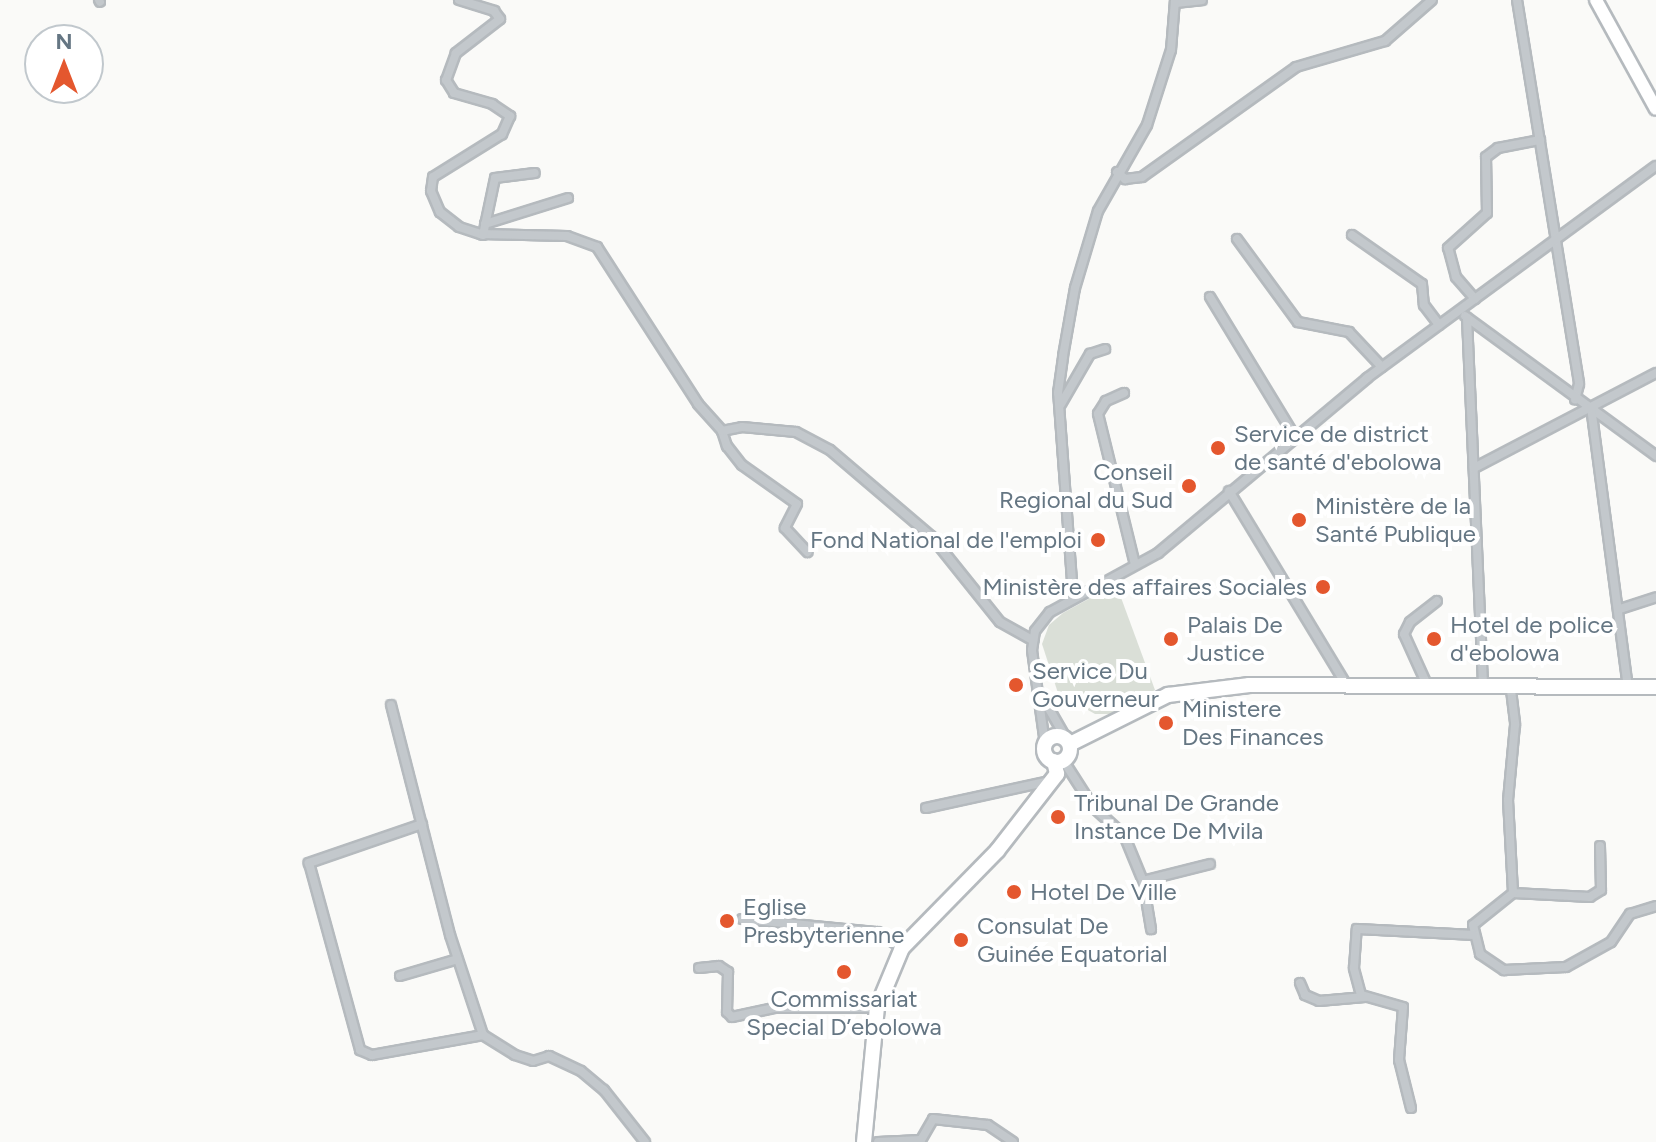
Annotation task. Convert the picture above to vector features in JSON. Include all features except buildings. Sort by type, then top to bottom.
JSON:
[{"type":"highway","points":[[864,1142],[877,1008],[902,948],[997,851],[1057,774],[1068,742],[1168,695],[1275,683],[1483,690],[1656,687]]},
{"type":"highway","points":[[1059,761],[1046,755],[1045,744],[1057,736],[1068,742]]},
{"type":"main road","points":[[1596,0],[1656,109]]},
{"type":"street","points":[[459,0],[494,11],[500,19],[456,53],[446,80],[454,93],[492,104],[510,116],[502,134],[441,169],[433,177],[431,191],[440,212],[459,227],[483,235],[567,236],[597,247],[698,404],[722,431],[722,440],[742,465],[797,504],[785,528],[807,552]]},
{"type":"street","points":[[1073,595],[1058,393],[1075,288],[1098,211],[1154,103],[1175,37],[1175,1],[1202,0]]},
{"type":"street","points":[[1117,172],[1125,179],[1142,177],[1296,67],[1385,41],[1432,0]]},
{"type":"street","points":[[1517,0],[1579,384],[1575,400]]},
{"type":"street","points":[[1475,299],[1456,277],[1448,248],[1487,213],[1486,157],[1498,148],[1540,140]]},
{"type":"street","points":[[1045,744],[1033,640],[1041,620],[1073,595],[1158,553],[1382,367],[1656,166]]},
{"type":"street","points":[[483,235],[495,178],[535,173]]},
{"type":"street","points":[[485,224],[568,198]]},
{"type":"street","points":[[1352,235],[1422,284],[1424,305],[1439,325]]},
{"type":"street","points":[[1237,239],[1298,322],[1349,332],[1382,367]]},
{"type":"street","points":[[1210,297],[1295,437]]},
{"type":"street","points":[[1459,311],[1575,400],[1591,407],[1656,456]]},
{"type":"street","points":[[1467,318],[1464,349],[1474,468],[1483,690]]},
{"type":"street","points":[[1059,417],[1074,378],[1090,354],[1105,349]]},
{"type":"street","points":[[1474,468],[1656,373]]},
{"type":"street","points":[[1124,393],[1106,401],[1098,414],[1135,565]]},
{"type":"street","points":[[1591,407],[1620,609],[1628,689]]},
{"type":"street","points":[[722,431],[742,427],[796,432],[830,450],[931,536],[1000,622],[1033,640]]},
{"type":"street","points":[[1229,491],[1346,684]]},
{"type":"street","points":[[1620,609],[1656,597]]},
{"type":"street","points":[[1428,688],[1404,634],[1410,622],[1437,601]]},
{"type":"street","points":[[1511,690],[1513,893]]},
{"type":"street","points":[[1039,692],[1068,742]]},
{"type":"street","points":[[391,705],[458,959],[483,1035],[515,1055],[533,1061],[549,1056],[581,1071],[604,1090],[645,1142]]},
{"type":"street","points":[[1059,761],[1093,807],[1124,835],[1143,881],[1151,929]]},
{"type":"street","points":[[926,808],[1051,781]]},
{"type":"street","points":[[422,824],[309,863],[356,1043],[372,1055],[483,1035]]},
{"type":"street","points":[[1600,846],[1605,883],[1590,897],[1513,893],[1473,925],[1480,954],[1490,965],[1545,971],[1585,960],[1611,942],[1630,914],[1656,906]]},
{"type":"street","points":[[1143,881],[1210,864]]},
{"type":"street","points":[[742,919],[878,932],[902,948]]},
{"type":"street","points":[[1365,997],[1354,968],[1357,929],[1475,935]]},
{"type":"street","points":[[400,976],[458,959]]},
{"type":"street","points":[[699,968],[719,966],[728,972],[727,1012],[732,1017],[774,1008],[877,1008]]},
{"type":"street","points":[[1300,983],[1305,995],[1319,1001],[1365,997],[1402,1005],[1399,1060],[1411,1108]]},
{"type":"street","points":[[878,1142],[921,1140],[933,1119],[988,1125],[1013,1142]]},
{"type":"shaded area","points":[[1116,584],[1155,690],[1114,714],[1095,714],[1058,693],[1042,644],[1049,625],[1063,613]]},
{"type":"place","name":"Service de district de santé d'ebolowa","points":[[1218,448]]},
{"type":"place","name":"Conseil Regional du Sud","points":[[1189,486]]},
{"type":"place","name":"Ministère de la Santé Publique","points":[[1299,520]]},
{"type":"place","name":"Fond National de l'emploi","points":[[1098,540]]},
{"type":"place","name":"Ministère des affaires Sociales","points":[[1323,587]]},
{"type":"place","name":"Palais De Justice","points":[[1171,639]]},
{"type":"place","name":"Hotel de police d'ebolowa","points":[[1434,639]]},
{"type":"place","name":"Service Du Gouverneur","points":[[1016,685]]},
{"type":"place","name":"Ministere Des Finances","points":[[1166,723]]},
{"type":"place","name":"Tribunal De Grande Instance De Mvila","points":[[1058,817]]},
{"type":"place","name":"Hotel De Ville","points":[[1014,892]]},
{"type":"place","name":"Eglise Presbyterienne","points":[[727,921]]},
{"type":"place","name":"Consulat De Guinée Equatorial","points":[[961,940]]},
{"type":"place","name":"Commissariat Special D’ebolowa","points":[[844,972]]}]
